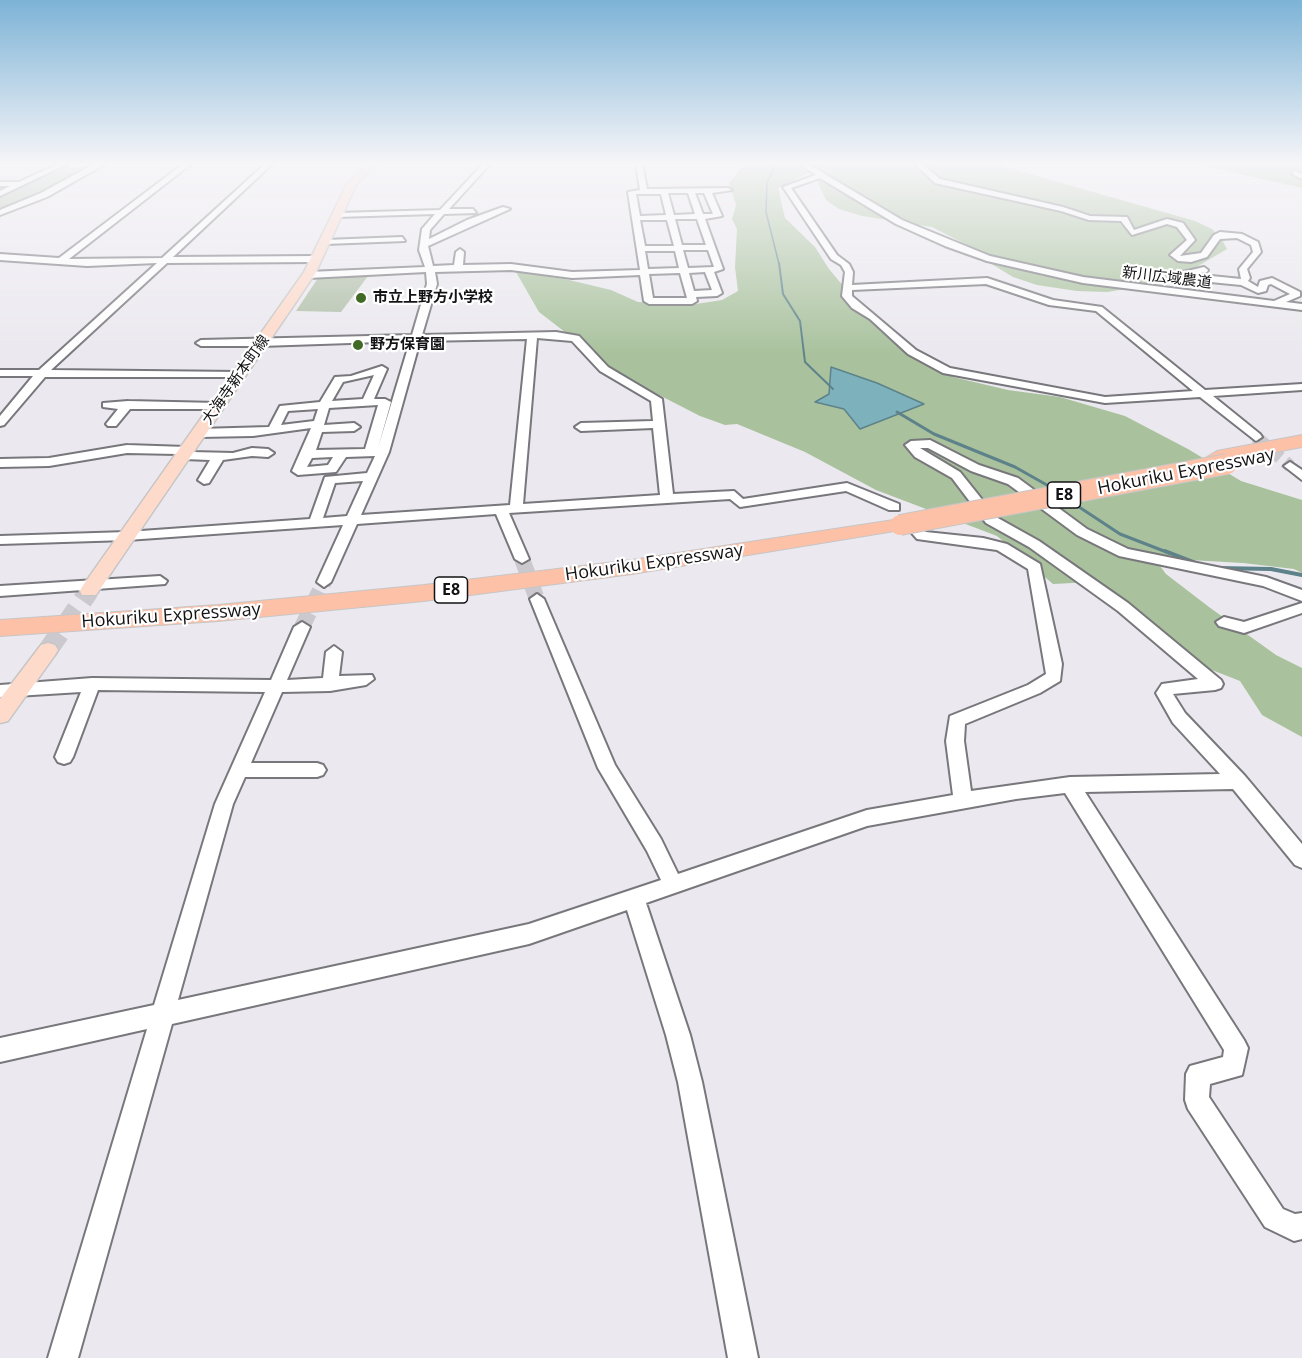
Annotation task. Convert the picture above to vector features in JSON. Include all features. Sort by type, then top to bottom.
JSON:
[{"type":"highway","name":"Hokuriku Expressway","points":[[1222,461],[1302,441]]},
{"type":"highway","name":"Hokuriku Expressway","points":[[0,628],[218,613],[424,593],[632,567],[1222,461],[1302,451]]},
{"type":"highway","name":"Hokuriku Expressway","points":[[0,615],[213,601],[415,582],[901,520]]},
{"type":"main road","name":"大海寺新本町線","points":[[91,589],[308,275],[332,227]]},
{"type":"main road","points":[[0,716],[9,691],[48,650]]},
{"type":"street","points":[[62,260],[105,227]]},
{"type":"street","points":[[0,423],[41,374],[201,227]]},
{"type":"street","points":[[376,452],[416,338],[432,284],[423,245],[428,227]]},
{"type":"street","points":[[423,245],[459,227]]},
{"type":"street","points":[[638,227],[649,301],[692,301],[674,227]]},
{"type":"street","points":[[308,275],[511,267],[572,275],[719,269],[703,227]]},
{"type":"street","points":[[814,227],[834,258],[845,264],[849,272],[847,296],[855,306],[873,317],[912,352],[959,375],[1105,400],[1302,387]]},
{"type":"street","name":"新川広域農道","points":[[911,227],[987,258],[1083,280],[1302,309]]},
{"type":"street","points":[[1129,227],[1132,233],[1146,227]]},
{"type":"street","points":[[1181,227],[1191,240],[1173,255],[1184,259],[1207,253],[1217,237],[1223,234],[1239,236],[1255,244],[1257,252],[1243,269],[1246,278],[1243,282]]},
{"type":"street","points":[[325,242],[402,239]]},
{"type":"street","points":[[641,249],[710,247]]},
{"type":"street","points":[[458,268],[460,252]]},
{"type":"street","points":[[0,257],[87,263],[166,260],[316,260]]},
{"type":"street","points":[[691,294],[717,293],[709,270]]},
{"type":"street","points":[[1204,270],[1183,273],[1190,277],[1243,282],[1258,290],[1263,289],[1263,283],[1272,281],[1297,294],[1274,304]]},
{"type":"street","points":[[847,288],[987,281],[1052,303],[1099,309],[1256,438]]},
{"type":"street","points":[[516,508],[531,335]]},
{"type":"street","points":[[201,344],[531,335],[575,338],[604,369],[656,399],[667,498]]},
{"type":"street","points":[[342,453],[332,469],[298,471],[308,453],[325,403],[339,379],[352,378],[382,369],[367,402]]},
{"type":"street","points":[[0,373],[239,375]]},
{"type":"street","points":[[273,430],[284,408],[325,403],[385,402],[370,477],[324,582]]},
{"type":"street","points":[[112,424],[128,404]]},
{"type":"street","points":[[107,405],[218,406]]},
{"type":"street","points":[[581,427],[658,424]]},
{"type":"street","points":[[199,433],[318,426],[354,427]]},
{"type":"street","points":[[1302,596],[1266,582],[1124,553],[1082,532],[1054,509],[1013,481],[975,468],[930,444],[911,445],[919,454],[956,475],[991,520],[1034,544],[1123,607],[1210,678],[1215,684],[1168,688],[1164,693],[1179,718],[1238,781],[1302,859]]},
{"type":"street","points":[[0,464],[49,462],[127,449],[219,456],[268,453]]},
{"type":"street","points":[[308,453],[376,452]]},
{"type":"street","points":[[204,480],[219,456]]},
{"type":"street","points":[[1290,466],[1302,476]]},
{"type":"street","points":[[315,523],[330,480],[370,477]]},
{"type":"street","points":[[0,540],[127,536],[667,498],[734,495],[740,503],[847,487],[901,520],[922,536],[983,542],[1002,547],[1022,557],[1035,567],[1054,664],[1053,676],[1034,689],[975,711],[956,721],[955,741],[963,799]]},
{"type":"street","points":[[501,510],[522,559]]},
{"type":"street","points":[[0,591],[91,589],[160,581]]},
{"type":"street","points":[[537,599],[607,768],[654,845],[673,884]]},
{"type":"street","points":[[1224,622],[1244,628],[1302,608]]},
{"type":"street","points":[[63,1358],[224,804],[302,627]]},
{"type":"street","points":[[330,685],[334,652]]},
{"type":"street","points":[[9,691],[92,684],[274,687],[330,685],[366,679]]},
{"type":"street","points":[[64,757],[92,684]]},
{"type":"street","points":[[238,770],[317,770]]},
{"type":"street","points":[[0,1050],[529,934],[867,818],[963,799],[1070,785],[1238,781]]},
{"type":"street","points":[[1070,785],[1236,1048],[1234,1067],[1198,1074],[1197,1100],[1274,1218],[1294,1228],[1302,1226]]},
{"type":"street","points":[[634,899],[678,1035],[690,1082],[743,1358]]},
{"type":"green space","points":[[736,227],[795,227],[815,247],[829,269],[860,306],[897,339],[953,377],[1008,390],[1060,397],[1125,416],[1188,449],[1241,481],[1302,500],[1302,573],[1294,569],[1243,563],[1154,558],[1166,574],[1209,607],[1276,655],[1302,668],[1302,737],[1262,715],[1240,681],[1194,663],[1092,582],[1053,584],[997,536],[876,490],[805,452],[737,424],[725,425],[700,416],[622,376],[539,312],[516,272],[565,279],[611,290],[638,302],[696,304],[722,300],[738,291],[735,267]]},
{"type":"green space","points":[[933,227],[1209,227],[1221,238],[1227,249],[1193,269],[1137,287],[1107,292],[1077,291],[1037,285],[1013,277],[985,260],[969,246]]},
{"type":"green space","points":[[368,276],[341,312],[296,311],[318,278]]},
{"type":"water","points":[[831,367],[877,383],[924,404],[860,429],[844,409],[815,402],[829,394]]},
{"type":"waterway","points":[[770,227],[779,264]]},
{"type":"waterway","points":[[779,263],[783,294],[800,321],[805,362],[833,389]]},
{"type":"waterway","points":[[897,412],[934,434],[1015,467],[1054,489]]},
{"type":"waterway","points":[[1070,501],[1120,534],[1169,553]]},
{"type":"waterway","points":[[1165,551],[1196,563]]},
{"type":"waterway","points":[[1218,568],[1271,569],[1302,575]]},
{"type":"tunnel","points":[[1256,437],[1290,466]]},
{"type":"tunnel","points":[[522,559],[537,599]]},
{"type":"tunnel","points":[[302,627],[324,582]]},
{"type":"tunnel","points":[[48,650],[89,591]]},
{"type":"place","name":"市立上野方小学校","points":[[361,298]]},
{"type":"place","name":"野方保育園","points":[[358,345]]}]
